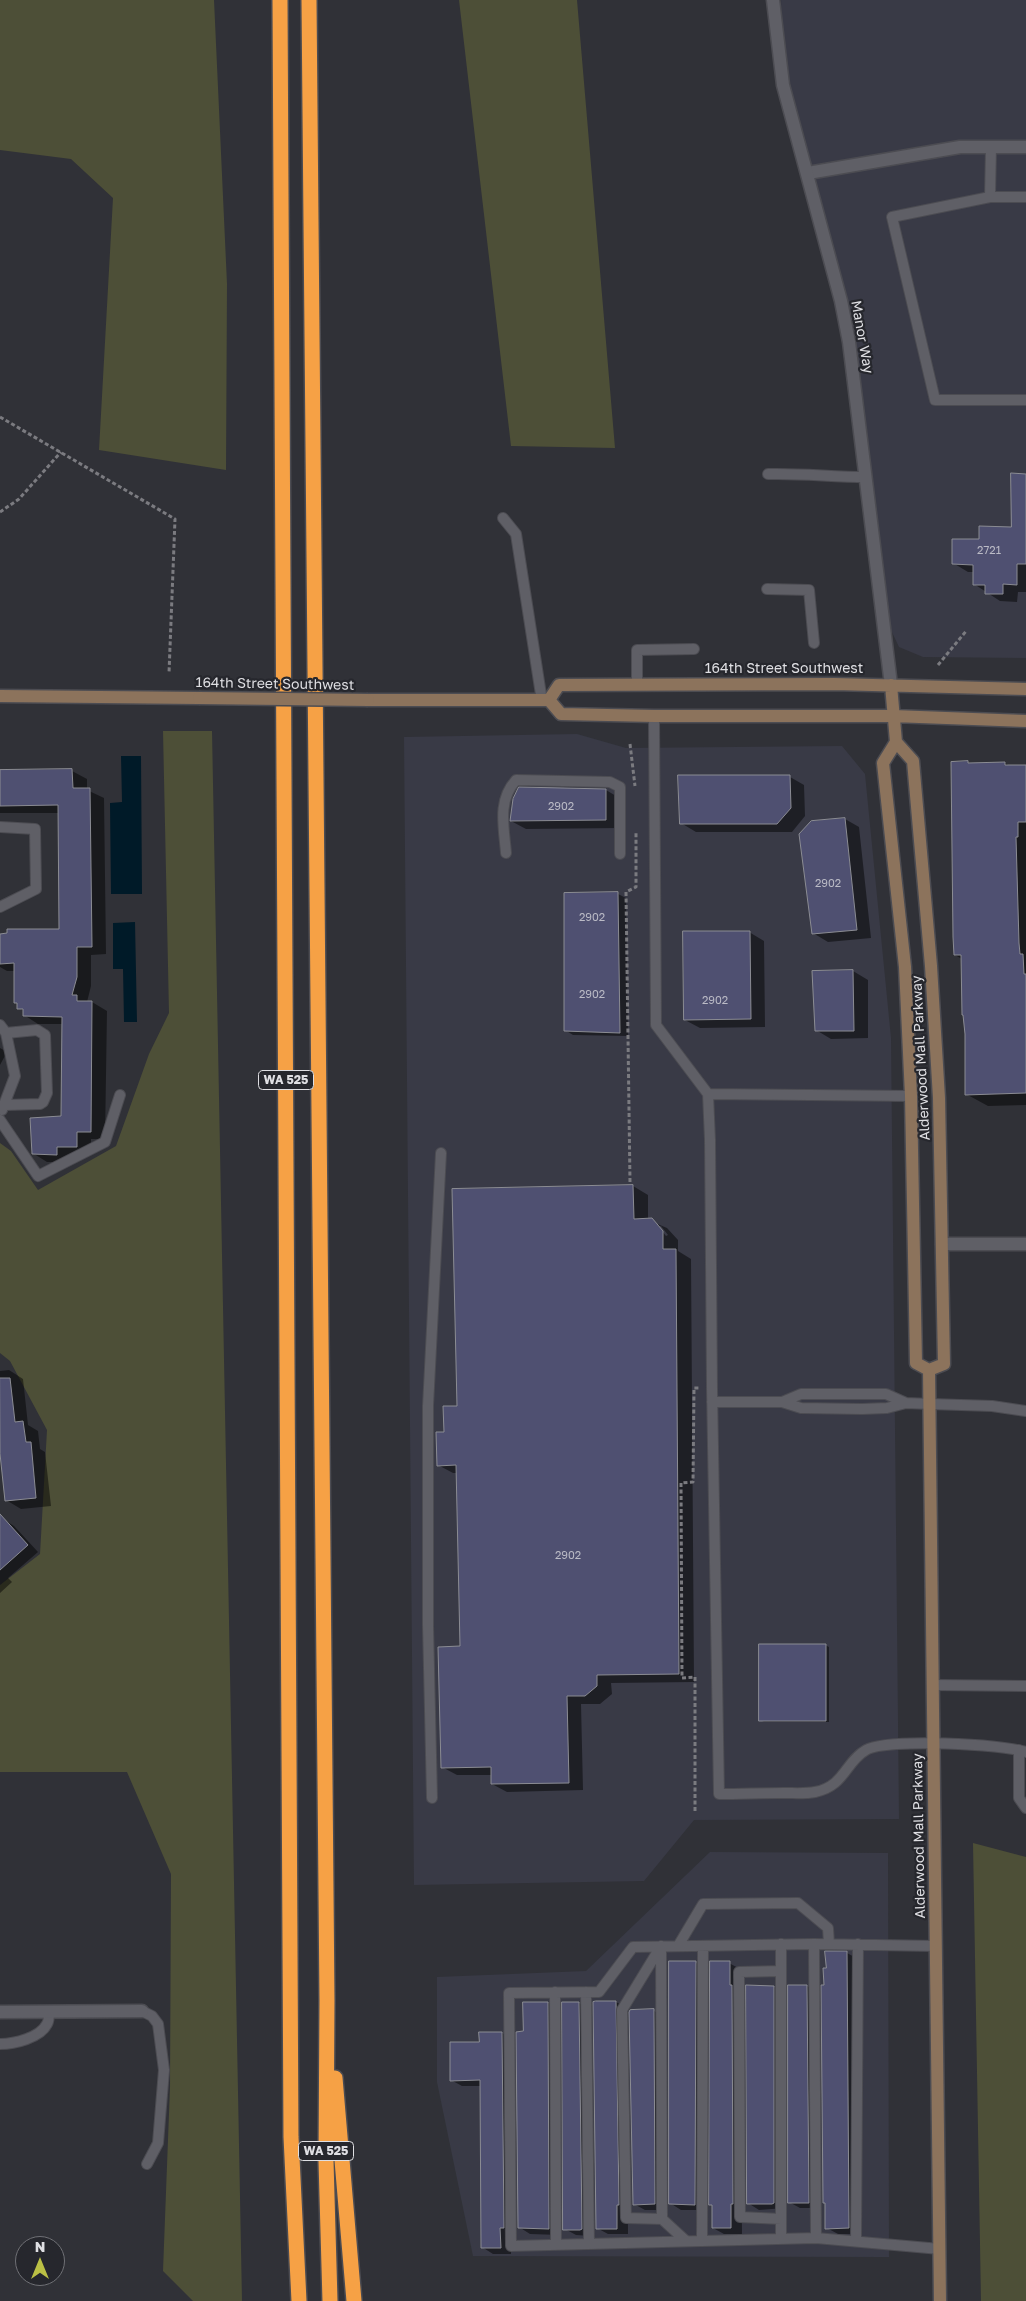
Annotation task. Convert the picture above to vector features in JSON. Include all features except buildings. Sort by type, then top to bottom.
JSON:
[{"type":"highway","name":"WA 525","points":[[280,0],[290,2128],[299,2301]]},
{"type":"highway","name":"WA 525","points":[[309,0],[327,2000],[326,2161],[330,2301]]},
{"type":"highway","points":[[327,2000],[346,2189],[354,2301]]},
{"type":"main road","name":"164th Street Southwest","points":[[0,696],[546,700],[560,685],[891,686],[1026,689]]},
{"type":"main road","points":[[891,686],[896,742]]},
{"type":"main road","points":[[546,700],[561,714],[893,716],[1026,721]]},
{"type":"main road","name":"Alderwood Mall Parkway","points":[[896,742],[912,761],[914,771],[932,975],[939,1098],[944,1364],[929,1370],[916,1363],[911,1096],[905,967],[883,763],[896,742]]},
{"type":"main road","name":"Alderwood Mall Parkway","points":[[929,1370],[940,2301]]},
{"type":"street","name":"Manor Way","points":[[773,0],[783,86],[808,173],[843,309],[854,372],[891,686]]},
{"type":"street","points":[[808,173],[960,147],[1026,147]]},
{"type":"street","points":[[942,1244],[1026,1244]]},
{"type":"street","points":[[0,2012],[142,2011]]},
{"type":"lane","points":[[990,147],[990,197]]},
{"type":"lane","points":[[1026,197],[990,197],[892,217],[935,400],[1026,400]]},
{"type":"lane","points":[[768,474],[807,473],[831,477],[866,477]]},
{"type":"lane","points":[[503,518],[516,534],[546,700]]},
{"type":"lane","points":[[767,589],[809,590],[814,643]]},
{"type":"lane","points":[[638,684],[637,650],[694,649]]},
{"type":"lane","points":[[654,716],[656,1025],[708,1094],[719,1794],[814,1792],[829,1787],[844,1776],[853,1762],[866,1750],[884,1745],[988,1746],[1023,1751],[1019,1798],[1026,1808]]},
{"type":"lane","points":[[506,853],[502,806],[508,788],[516,780],[610,782],[620,787],[620,854]]},
{"type":"lane","points":[[0,827],[35,829],[36,889],[0,908]]},
{"type":"lane","points":[[0,1116],[4,1104],[15,1076],[3,1029],[37,1030],[45,1035],[47,1093],[43,1102],[40,1104],[4,1104]]},
{"type":"lane","points":[[708,1094],[911,1096]]},
{"type":"lane","points":[[0,1120],[38,1176],[105,1142],[120,1095]]},
{"type":"lane","points":[[432,1798],[428,1406],[441,1153]]},
{"type":"lane","points":[[712,1402],[782,1402],[801,1408],[862,1409],[887,1408],[906,1403],[992,1406],[1026,1411]]},
{"type":"lane","points":[[933,1684],[1026,1686]]},
{"type":"lane","points":[[678,1946],[703,1904],[798,1902],[828,1928],[829,1944]]},
{"type":"lane","points":[[936,1946],[781,1944],[633,1947],[599,1992],[509,1993],[511,2246],[816,2238],[940,2249]]},
{"type":"lane","points":[[781,1944],[781,2239]]},
{"type":"lane","points":[[814,1944],[816,2238]]},
{"type":"lane","points":[[856,2241],[858,1944]]},
{"type":"lane","points":[[661,1946],[662,2220]]},
{"type":"lane","points":[[661,1946],[622,2010],[626,2218],[662,2220],[686,2241]]},
{"type":"lane","points":[[702,2241],[703,1946]]},
{"type":"lane","points":[[781,1971],[739,1972],[740,2217],[781,2219]]},
{"type":"lane","points":[[555,1992],[556,2245]]},
{"type":"lane","points":[[586,1992],[590,2244]]},
{"type":"lane","points":[[142,2011],[152,2016],[158,2024],[164,2070],[158,2143],[147,2164]]},
{"type":"lane","points":[[0,2044],[23,2040],[39,2032],[48,2023],[49,2012]]},
{"type":"path","points":[[0,417],[175,519],[170,673]]},
{"type":"path","points":[[0,512],[19,499],[61,452]]},
{"type":"path","points":[[938,665],[967,630]]},
{"type":"path","points":[[630,744],[635,793]]},
{"type":"path","points":[[630,1182],[626,892],[636,887],[636,830]]},
{"type":"shaded area","points":[[781,0],[1026,0],[1026,658],[923,657],[899,647],[882,611],[854,372],[783,85]]},
{"type":"shaded area","points":[[577,734],[626,748],[842,746],[865,774],[891,1038],[899,1819],[694,1820],[644,1881],[414,1885],[404,737]]},
{"type":"shaded area","points":[[710,1852],[888,1853],[889,2257],[473,2256],[437,2082],[437,1977],[586,1971]]},
{"type":"green space","points":[[0,0],[214,0],[227,284],[226,470],[99,450],[113,198],[71,159],[0,150]]},
{"type":"green space","points":[[459,0],[577,0],[615,448],[511,446]]},
{"type":"green space","points":[[163,731],[212,731],[242,2301],[193,2301],[163,2271],[170,2087],[171,1874],[127,1772],[0,1772],[0,1585],[40,1554],[47,1430],[10,1361],[0,1353],[0,1143],[11,1151],[38,1190],[116,1146],[149,1054],[169,1013]]},
{"type":"green space","points":[[973,1843],[1026,1857],[1026,2301],[981,2301]]},
{"type":"water","points":[[121,756],[141,756],[142,894],[111,894],[110,803],[122,802]]},
{"type":"water","points":[[135,922],[137,1022],[124,1022],[123,969],[113,969],[113,923]]}]
